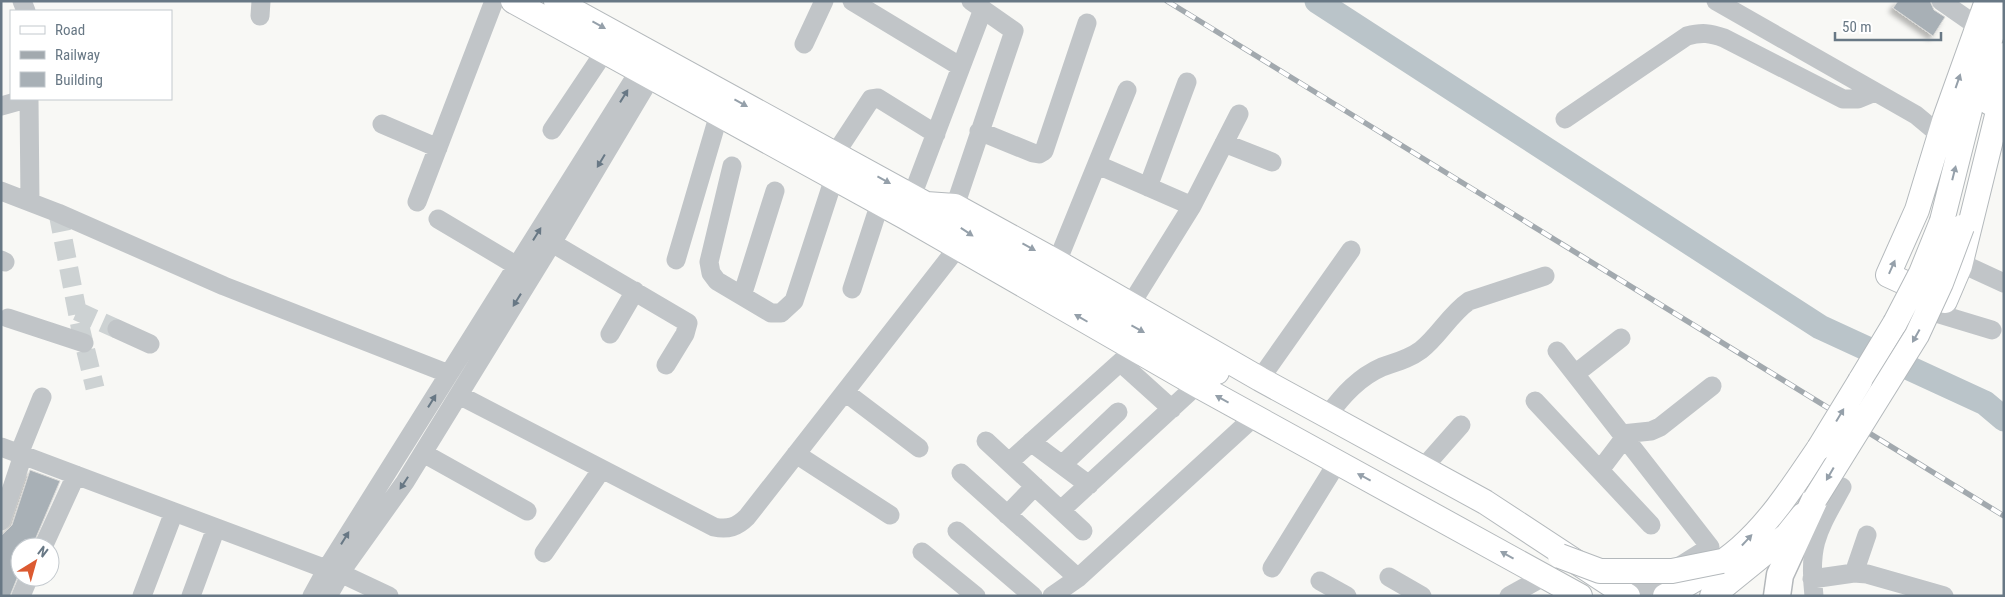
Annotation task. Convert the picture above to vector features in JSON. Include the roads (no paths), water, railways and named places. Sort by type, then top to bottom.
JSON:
[{"type":"highway","points":[[1777,596],[1780,574],[1815,499]]},
{"type":"main road","points":[[512,1],[605,51],[651,65],[835,154],[919,200],[1011,261],[1522,539],[1600,571],[1672,571],[1722,561]]},
{"type":"main road","points":[[556,1],[651,65],[719,114],[958,247],[1128,356],[1196,385],[1580,596]]},
{"type":"main road","points":[[1987,1],[1942,127],[1917,210],[1888,275],[1945,301],[1960,266],[2004,87]]},
{"type":"main road","points":[[1688,590],[1787,535],[1815,499],[1916,335],[1941,284],[1980,70],[2003,1]]},
{"type":"main road","points":[[1688,590],[1740,548],[1783,500],[1819,448],[1895,323],[1921,273],[1952,224],[2004,55]]},
{"type":"main road","points":[[919,200],[955,206],[1057,262],[1260,379],[1485,502],[1630,596]]},
{"type":"street","points":[[417,202],[494,1]]},
{"type":"street","points":[[804,44],[824,1]]},
{"type":"street","points":[[852,1],[961,68]]},
{"type":"street","points":[[1941,1],[1977,26]]},
{"type":"street","points":[[1718,2],[1916,115],[1942,127]]},
{"type":"street","points":[[919,200],[936,134],[961,68],[977,5],[1014,30],[955,206]]},
{"type":"street","points":[[979,131],[1033,153],[1039,154],[1044,151],[1087,22]]},
{"type":"street","points":[[1565,118],[1687,36],[1699,33],[1710,33],[1724,38],[1843,99],[1858,100],[1875,92]]},
{"type":"street","points":[[552,130],[605,51]]},
{"type":"street","points":[[312,596],[406,482],[552,243],[651,65]]},
{"type":"street","points":[[328,596],[333,571],[449,374],[516,266],[651,65]]},
{"type":"street","points":[[1148,187],[1187,82]]},
{"type":"street","points":[[1057,262],[1127,90]]},
{"type":"street","points":[[835,154],[871,99],[878,98],[936,134]]},
{"type":"street","points":[[1,106],[24,100]]},
{"type":"street","points":[[28,100],[30,202]]},
{"type":"street","points":[[676,260],[719,114]]},
{"type":"street","points":[[1131,304],[1192,206],[1239,114]]},
{"type":"street","points":[[382,124],[438,148]]},
{"type":"street","points":[[1224,143],[1272,162]]},
{"type":"street","points":[[1098,165],[1192,206]]},
{"type":"street","points":[[732,166],[709,262],[711,273],[717,281],[771,313],[781,313],[794,301],[834,178]]},
{"type":"street","points":[[1,191],[224,286],[449,374]]},
{"type":"street","points":[[742,296],[775,191]]},
{"type":"street","points":[[852,289],[880,203]]},
{"type":"street","points":[[438,219],[516,266]]},
{"type":"street","points":[[552,243],[688,323],[685,334],[666,365]]},
{"type":"street","points":[[459,395],[714,527],[730,529],[740,525],[747,517],[958,247]]},
{"type":"street","points":[[1260,379],[1351,250]]},
{"type":"street","points":[[1968,266],[2004,283]]},
{"type":"street","points":[[1328,415],[1352,387],[1366,376],[1414,355],[1429,344],[1460,307],[1469,301],[1545,276]]},
{"type":"street","points":[[610,334],[635,291]]},
{"type":"street","points":[[1939,314],[1992,330]]},
{"type":"street","points":[[8,318],[84,343]]},
{"type":"street","points":[[116,329],[150,344]]},
{"type":"street","points":[[1575,374],[1621,338]]},
{"type":"street","points":[[1557,351],[1710,547],[1630,596]]},
{"type":"street","points":[[1009,462],[1128,356],[1172,409]]},
{"type":"street","points":[[1061,510],[1196,385]]},
{"type":"street","points":[[1600,470],[1624,435],[1651,431],[1660,427],[1712,386]]},
{"type":"street","points":[[845,392],[919,448]]},
{"type":"street","points":[[1,521],[21,455],[42,397]]},
{"type":"street","points":[[1535,402],[1651,525]]},
{"type":"street","points":[[1062,465],[1118,412]]},
{"type":"street","points":[[1052,596],[1078,578],[1254,417]]},
{"type":"street","points":[[1423,468],[1461,426]]},
{"type":"street","points":[[986,441],[1083,531]]},
{"type":"street","points":[[1031,442],[1088,485]]},
{"type":"street","points":[[1,447],[333,571],[379,594]]},
{"type":"street","points":[[423,453],[527,511]]},
{"type":"street","points":[[796,454],[890,516]]},
{"type":"street","points":[[1272,568],[1337,463]]},
{"type":"street","points":[[544,553],[602,469]]},
{"type":"street","points":[[960,474],[1078,578]]},
{"type":"street","points":[[48,537],[76,475]]},
{"type":"street","points":[[1007,514],[1035,486]]},
{"type":"street","points":[[1842,487],[1815,539],[1812,561],[1813,587],[1854,573],[1867,574],[1944,596]]},
{"type":"street","points":[[142,596],[174,512]]},
{"type":"street","points":[[191,596],[216,528]]},
{"type":"street","points":[[957,531],[1032,596]]},
{"type":"street","points":[[1854,573],[1867,536]]},
{"type":"street","points":[[922,552],[976,596]]},
{"type":"street","points":[[1509,596],[1545,576]]},
{"type":"street","points":[[1390,577],[1422,596]]},
{"type":"street","points":[[1320,581],[1347,596]]},
{"type":"waterway","points":[[1317,1],[1820,327],[1985,403],[2004,419]]},
{"type":"tunnel","points":[[58,213],[81,331],[95,388]]},
{"type":"tunnel","points":[[77,311],[117,329]]},
{"type":"railway","points":[[1167,1],[2004,516]]}]
